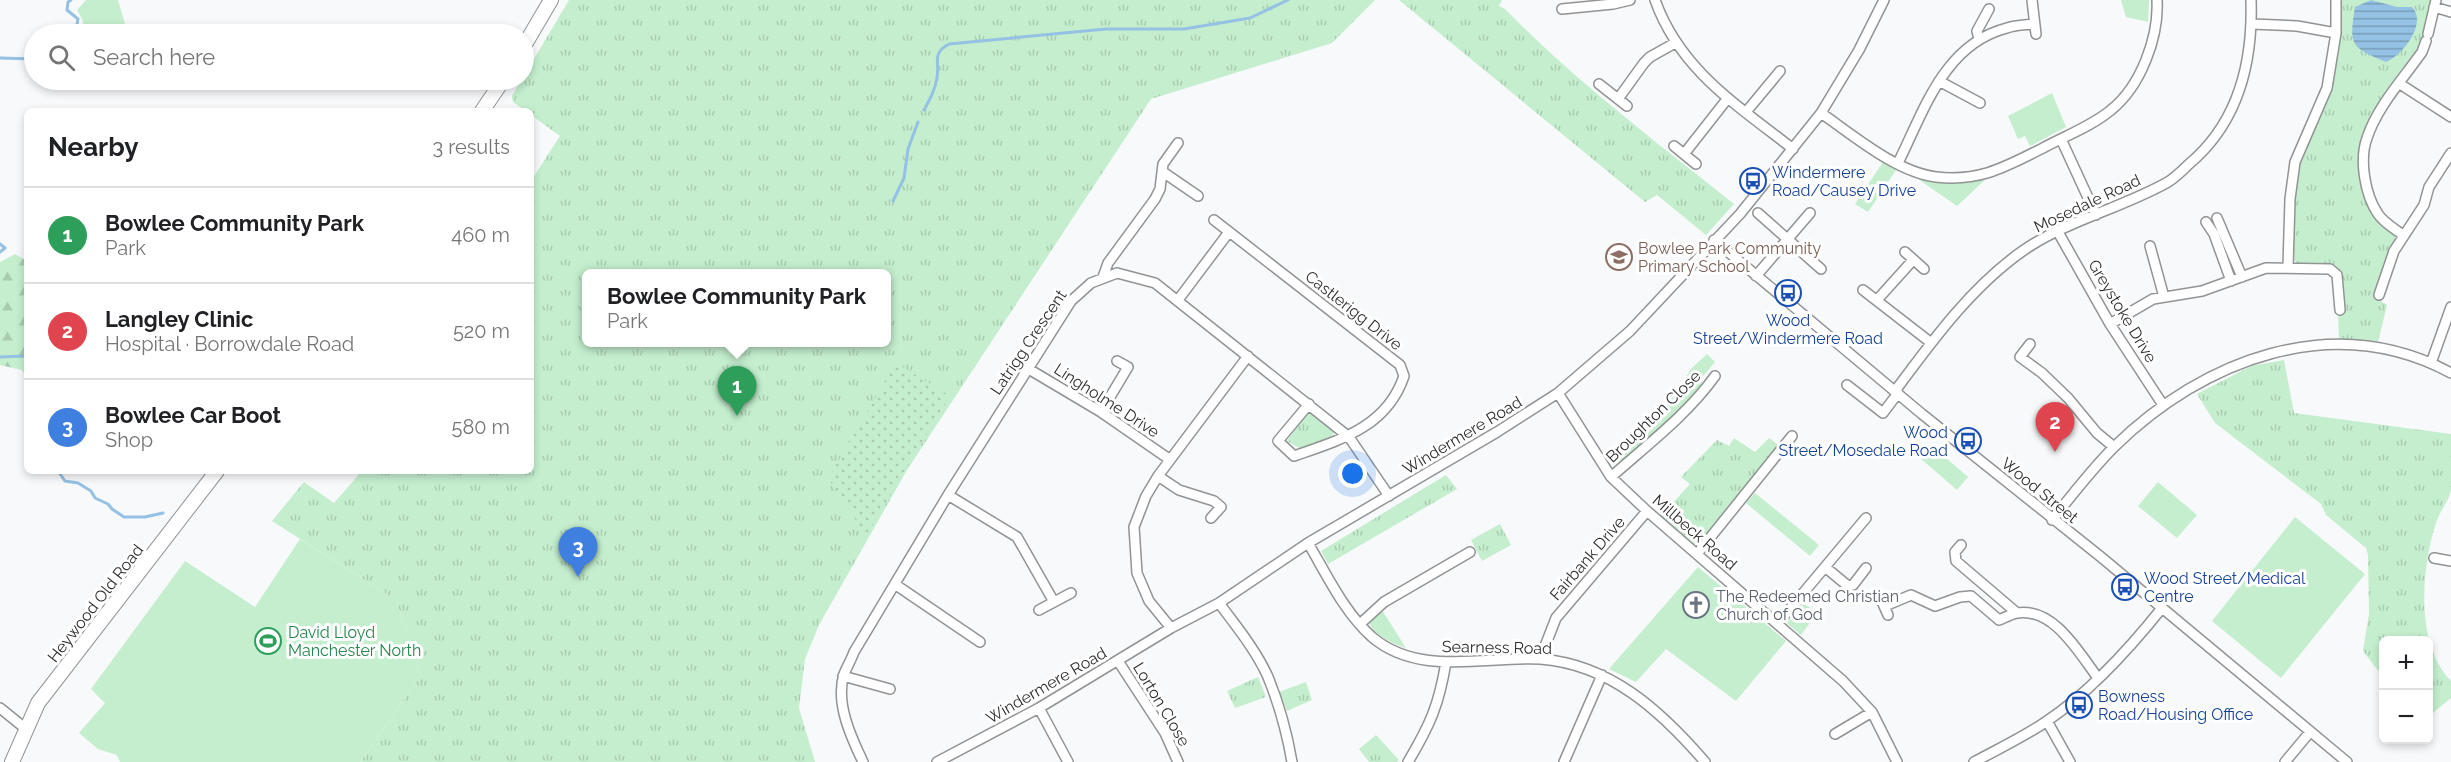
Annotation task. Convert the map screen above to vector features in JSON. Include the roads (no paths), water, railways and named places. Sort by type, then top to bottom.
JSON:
[{"type":"main road","points":[[534,29],[551,0]]},
{"type":"main road","points":[[484,108],[496,90]]},
{"type":"main road","name":"Heywood Old Road","points":[[12,762],[38,703],[215,474]]},
{"type":"street","points":[[1562,9],[1585,3],[1613,4],[1630,0]]},
{"type":"street","points":[[1655,0],[1675,43],[1689,62],[1728,98],[1793,149]]},
{"type":"street","name":"Windermere Road","points":[[937,762],[1039,708],[1171,628],[1219,603],[1308,543],[1497,432],[1558,393],[1630,331],[1740,214],[1821,113],[1859,50],[1884,0]]},
{"type":"street","points":[[1898,163],[1939,81],[1963,51],[1979,39],[2006,28],[2035,29],[2032,0]]},
{"type":"street","points":[[1821,113],[1882,155],[1916,172],[1935,177],[1966,177],[1998,171],[2112,110],[2138,78],[2153,37],[2157,0]]},
{"type":"street","name":"Mosedale Road","points":[[1847,385],[1883,413],[1930,342],[1990,278],[2025,250],[2058,232],[2170,181],[2208,146],[2222,129],[2243,85],[2252,24],[2251,0]]},
{"type":"street","points":[[2288,267],[2290,208],[2295,162],[2327,88],[2336,33],[2336,0]]},
{"type":"street","points":[[2403,235],[2379,216],[2370,198],[2365,179],[2364,151],[2367,138],[2382,110],[2422,52],[2435,4],[2451,12]]},
{"type":"street","points":[[1979,39],[1977,31],[1989,9]]},
{"type":"street","points":[[2252,24],[2297,26],[2336,33]]},
{"type":"street","points":[[1618,99],[1650,57],[1675,43]]},
{"type":"street","points":[[1746,112],[1780,71]]},
{"type":"street","points":[[1939,81],[1980,103]]},
{"type":"street","points":[[1599,84],[1627,106]]},
{"type":"street","points":[[2400,84],[2451,117]]},
{"type":"street","points":[[1684,154],[1728,98]]},
{"type":"street","points":[[2061,139],[2096,215]]},
{"type":"street","points":[[1103,277],[1108,263],[1155,199],[1163,164],[1178,143]]},
{"type":"street","points":[[1674,146],[1696,164]]},
{"type":"street","points":[[2379,295],[2389,261],[2403,235],[2424,205],[2429,187],[2450,158]]},
{"type":"street","points":[[1163,172],[1198,196]]},
{"type":"street","points":[[1758,213],[1821,269]]},
{"type":"street","points":[[1756,276],[1788,242],[1810,213]]},
{"type":"street","points":[[2217,218],[2242,276]]},
{"type":"street","name":"Castlerigg Drive","points":[[1214,220],[1400,365],[1404,376],[1401,386],[1384,411],[1348,437],[1294,456],[1278,441],[1310,404]]},
{"type":"street","points":[[2206,222],[2214,234],[2231,280]]},
{"type":"street","points":[[1178,300],[1229,232]]},
{"type":"street","name":"Greystoke Drive","points":[[2058,232],[2110,324],[2163,405]]},
{"type":"street","name":"Wood Street","points":[[1714,240],[2347,762]]},
{"type":"street","points":[[2150,246],[2164,297]]},
{"type":"street","points":[[1905,252],[1924,270]]},
{"type":"street","points":[[1877,300],[1913,260]]},
{"type":"street","points":[[2110,324],[2144,303],[2164,297],[2186,295],[2266,268],[2319,268],[2334,272],[2338,283],[2340,310]]},
{"type":"street","points":[[1103,277],[1117,273],[1155,283],[1178,300],[1310,404],[1348,437],[1389,496]]},
{"type":"street","name":"Latrigg Crescent","points":[[863,762],[846,727],[843,704],[843,676],[854,652],[948,495],[1071,301],[1091,283],[1103,277]]},
{"type":"street","points":[[1863,290],[1930,342]]},
{"type":"street","points":[[2431,363],[2451,307]]},
{"type":"street","points":[[2030,344],[2020,357],[2042,373],[2068,398],[2097,433],[2114,447]]},
{"type":"street","points":[[2052,520],[2114,447],[2163,405],[2203,380],[2240,362],[2260,355],[2305,346],[2337,345],[2371,348],[2431,363],[2451,373]]},
{"type":"street","points":[[1171,628],[1149,601],[1137,573],[1134,527],[1146,496],[1169,459],[1248,356]]},
{"type":"street","points":[[1117,361],[1138,372]]},
{"type":"street","points":[[1101,412],[1128,366]]},
{"type":"street","name":"Lingholme Drive","points":[[1027,368],[1101,412],[1169,459]]},
{"type":"street","name":"Broughton Close","points":[[1611,477],[1667,428],[1715,376]]},
{"type":"street","name":"Millbeck Road","points":[[1558,393],[1611,477],[1647,511],[1844,681],[1872,712],[1897,762]]},
{"type":"street","points":[[1697,554],[1792,436]]},
{"type":"street","points":[[1158,476],[1179,490],[1214,501],[1228,516]]},
{"type":"street","points":[[948,495],[1017,537],[1054,602]]},
{"type":"street","points":[[1211,518],[1221,507]]},
{"type":"street","name":"Fairbank Drive","points":[[1540,659],[1556,618],[1647,511]]},
{"type":"street","points":[[1778,623],[1866,518]]},
{"type":"street","name":"Searness Road","points":[[1308,543],[1346,606],[1373,637],[1387,646],[1421,659],[1446,662],[1540,659],[1582,667],[1631,690],[1669,722],[1705,762]]},
{"type":"street","points":[[1961,545],[1955,552],[1956,561],[2018,613]]},
{"type":"street","points":[[1360,624],[1384,602],[1470,552]]},
{"type":"street","points":[[2434,558],[2451,561]]},
{"type":"street","points":[[1825,567],[1848,586],[1853,585],[1866,568]]},
{"type":"street","points":[[896,585],[980,642]]},
{"type":"street","points":[[1039,610],[1071,593]]},
{"type":"street","points":[[1884,606],[1911,595],[1935,606],[1966,595],[1971,596],[1999,620],[2018,613],[2036,615],[2052,622],[2098,678]]},
{"type":"street","points":[[1219,603],[1255,653],[1267,676],[1279,709],[1292,762]]},
{"type":"street","points":[[1974,762],[2047,721],[2098,678],[2144,631],[2162,608]]},
{"type":"street","name":"Lorton Close","points":[[1119,661],[1165,732],[1178,762]]},
{"type":"street","points":[[1408,762],[1430,726],[1441,694],[1446,662]]},
{"type":"street","points":[[1564,762],[1602,675]]},
{"type":"street","points":[[843,676],[890,689]]},
{"type":"street","points":[[0,708],[26,729]]},
{"type":"street","points":[[1039,708],[1068,762]]},
{"type":"street","points":[[1834,734],[1872,712]]},
{"type":"street","points":[[2047,721],[2070,762]]},
{"type":"street","points":[[2285,762],[2310,732]]},
{"type":"water","points":[[2371,0],[2397,7],[2412,7],[2416,14],[2417,22],[2411,38],[2399,53],[2386,62],[2359,48],[2353,37],[2355,7]]},
{"type":"waterway","points":[[71,0],[68,2],[67,10],[78,19],[77,24]]},
{"type":"waterway","points":[[924,110],[936,82],[938,55],[949,44],[1106,29],[1184,29],[1250,18],[1288,0]]},
{"type":"waterway","points":[[0,58],[24,59]]},
{"type":"waterway","points":[[893,201],[904,178],[908,149],[918,122]]},
{"type":"waterway","points":[[0,244],[5,248],[0,252]]},
{"type":"waterway","points":[[0,357],[24,356]]},
{"type":"waterway","points":[[60,474],[65,481],[78,483],[91,491],[95,498],[108,504],[124,517],[145,517],[163,513]]},
{"type":"place","name":"Windermere Road/Causey Drive","points":[[1753,181]]},
{"type":"place","name":"Bowlee Park Community Primary School","points":[[1619,257]]},
{"type":"place","name":"Wood Street/Windermere Road","points":[[1788,293]]},
{"type":"place","name":"Bowlee Community Park","points":[[737,416]]},
{"type":"place","name":"Wood Street/Mosedale Road","points":[[1968,441]]},
{"type":"place","name":"Langley Clinic","points":[[2055,452]]},
{"type":"place","name":"Bowlee Car Boot","points":[[578,577]]},
{"type":"place","name":"Wood Street/Medical Centre","points":[[2125,587]]},
{"type":"place","name":"The Redeemed Christian Church of God","points":[[1696,605]]},
{"type":"place","name":"David Lloyd Manchester North","points":[[268,641]]},
{"type":"place","name":"Bowness Road/Housing Office","points":[[2079,705]]}]
